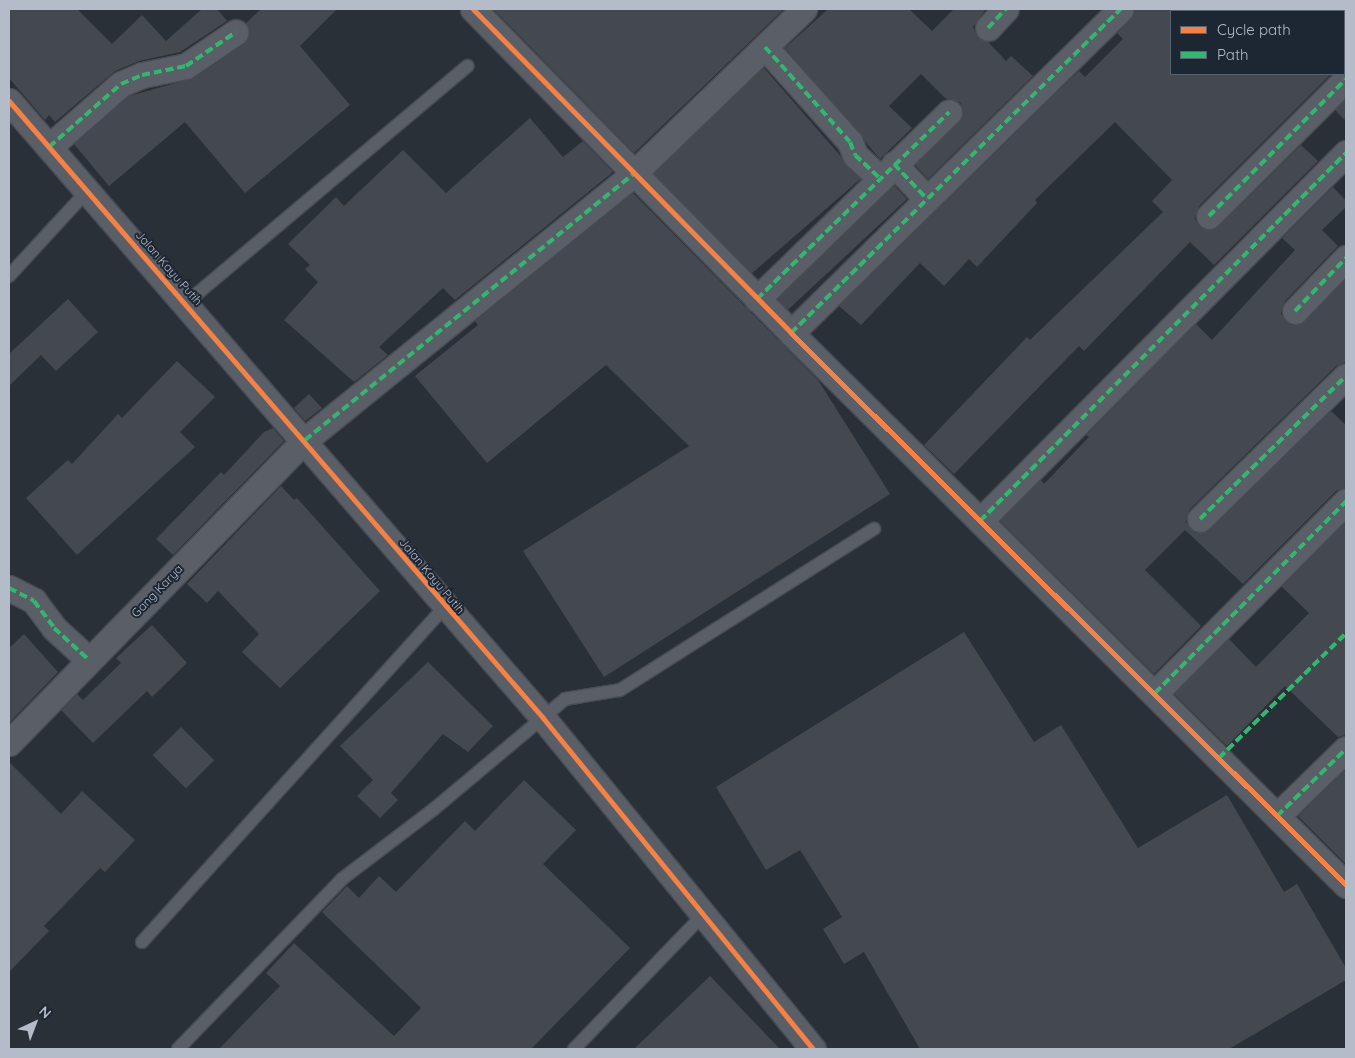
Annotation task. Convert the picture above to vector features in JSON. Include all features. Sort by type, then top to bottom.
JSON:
[{"type":"street","points":[[473,9],[757,299],[1346,885]]},
{"type":"street","name":"Gang Karya","points":[[9,743],[305,440],[633,174],[804,9]]},
{"type":"street","points":[[988,28],[1006,9]]},
{"type":"street","points":[[791,333],[1121,9]]},
{"type":"street","points":[[49,147],[121,84],[142,75],[186,66],[236,32]]},
{"type":"street","points":[[765,47],[850,142],[855,155],[887,171],[928,199]]},
{"type":"street","points":[[1209,216],[1346,79]]},
{"type":"street","name":"Jalan Kayu Putih","points":[[9,102],[305,440],[445,607],[543,718],[812,1049]]},
{"type":"street","points":[[757,299],[950,112]]},
{"type":"street","points":[[980,521],[1346,153]]},
{"type":"street","points":[[1295,311],[1346,258]]},
{"type":"street","points":[[1200,519],[1346,376]]},
{"type":"street","points":[[1154,693],[1346,501]]},
{"type":"street","points":[[9,588],[34,601],[54,628],[89,660]]},
{"type":"street","points":[[1277,816],[1346,749]]},
{"type":"lane","points":[[186,303],[467,66]]},
{"type":"lane","points":[[9,276],[88,190]]},
{"type":"lane","points":[[178,1049],[342,879],[434,809],[565,698],[620,690],[874,529]]},
{"type":"lane","points":[[142,942],[445,607]]},
{"type":"lane","points":[[574,1049],[702,916]]},
{"type":"building","points":[[9,9],[77,9],[112,44],[142,15],[166,41],[202,9],[217,9],[227,21],[180,52],[139,61],[115,71],[55,122],[49,115],[45,120],[9,78]]},
{"type":"building","points":[[261,9],[337,9],[300,46],[350,105],[245,193],[185,122],[109,186],[74,144],[129,96],[194,78],[244,44],[250,31],[246,23]]},
{"type":"building","points":[[493,9],[784,9],[634,153]]},
{"type":"building","points":[[828,9],[909,9],[932,31],[954,9],[986,9],[973,27],[978,38],[988,42],[1006,61],[1011,56],[1033,76],[928,179],[915,165],[959,122],[963,109],[960,102],[945,98],[921,74],[889,106],[912,128],[880,159],[785,48]]},
{"type":"building","points":[[1135,9],[1171,9],[1170,75],[1330,75],[1199,206],[1195,219],[1199,226],[1212,230],[1219,226],[1301,145],[1318,161],[1214,265],[1190,242],[1084,351],[1079,346],[954,474],[924,445],[1027,337],[1030,340],[1163,212],[1152,201],[1172,180],[1115,122],[1035,200],[1037,203],[977,267],[969,259],[944,286],[920,263],[861,325],[839,306],[1079,71],[1085,77],[1123,39],[1117,33],[1131,19]]},
{"type":"building","points":[[764,68],[860,179],[746,279],[649,168]]},
{"type":"building","points":[[1346,99],[1346,121],[1335,110]]},
{"type":"building","points":[[530,118],[563,157],[583,141],[613,172],[455,300],[443,288],[379,347],[388,355],[354,382],[284,320],[318,282],[305,269],[310,265],[288,244],[336,197],[344,206],[403,150],[446,193]]},
{"type":"building","points":[[894,185],[907,199],[788,310],[775,296]]},
{"type":"building","points":[[1333,187],[1346,201],[1346,207],[1322,230],[1338,246],[1285,301],[1281,314],[1291,325],[1299,325],[1346,278],[1346,362],[1336,366],[1190,509],[1186,522],[1196,533],[1210,529],[1331,411],[1346,425],[1346,487],[1336,491],[1243,584],[1185,530],[1145,570],[1201,626],[1154,674],[1000,521],[1041,480],[1044,484],[1089,437],[1086,435],[1196,324],[1212,340],[1295,250],[1282,238]]},
{"type":"building","points":[[633,193],[818,380],[890,494],[604,677],[523,551],[689,446],[606,365],[487,463],[415,376],[478,325],[475,321]]},
{"type":"building","points":[[68,299],[98,332],[56,371],[41,355],[9,386],[9,354]]},
{"type":"building","points":[[177,361],[215,397],[180,432],[195,447],[77,555],[26,498],[68,460],[72,464],[118,414],[122,418]]},
{"type":"building","points":[[309,394],[322,408],[305,421],[294,408]]},
{"type":"building","points":[[273,428],[284,441],[173,555],[156,539],[221,472],[224,475],[264,432]]},
{"type":"building","points":[[281,486],[294,500],[297,498],[380,591],[280,688],[242,652],[259,634],[218,591],[207,603],[187,584]]},
{"type":"building","points":[[1346,521],[1346,735],[1338,737],[1285,686],[1227,746],[1174,694],[1229,639],[1256,667],[1309,613],[1281,586]]},
{"type":"building","points":[[152,625],[187,663],[152,697],[147,691],[93,743],[61,710],[77,694],[83,700],[121,663],[116,658]]},
{"type":"building","points":[[964,632],[1034,742],[1061,725],[1138,848],[1227,795],[1284,892],[1297,884],[1346,968],[1346,980],[1229,1049],[920,1049],[864,952],[844,964],[823,929],[842,917],[800,850],[766,870],[716,787]]},
{"type":"building","points":[[24,634],[58,672],[9,723],[9,648]]},
{"type":"building","points":[[428,662],[493,726],[468,752],[443,734],[391,793],[398,800],[380,818],[357,796],[373,780],[340,746]]},
{"type":"building","points":[[181,727],[214,760],[186,789],[153,755]]},
{"type":"building","points":[[9,762],[61,814],[82,791],[135,840],[105,872],[100,868],[44,926],[49,931],[9,972]]},
{"type":"building","points":[[1346,769],[1346,864],[1298,816]]},
{"type":"building","points":[[524,780],[576,830],[543,864],[630,948],[531,1049],[219,1049],[280,986],[266,973],[294,943],[394,1036],[421,1008],[322,912],[347,886],[359,898],[379,876],[396,892],[465,821],[475,831]]},
{"type":"building","points":[[710,976],[780,1049],[634,1049]]},
{"type":"marked path","points":[[988,28],[1006,9]]},
{"type":"marked path","points":[[791,333],[1121,9]]},
{"type":"marked path","points":[[49,147],[121,84],[142,75],[186,66],[236,32]]},
{"type":"marked path","points":[[765,47],[850,142],[855,155],[880,178]]},
{"type":"marked path","points":[[1209,216],[1346,79]]},
{"type":"marked path","points":[[757,299],[949,112]]},
{"type":"marked path","points":[[980,521],[1346,153]]},
{"type":"marked path","points":[[894,164],[927,199]]},
{"type":"marked path","points":[[305,440],[633,174]]},
{"type":"marked path","points":[[1295,311],[1346,258]]},
{"type":"marked path","points":[[1200,519],[1346,376]]},
{"type":"marked path","points":[[1155,693],[1346,501]]},
{"type":"marked path","points":[[9,588],[34,601],[54,628],[89,660]]},
{"type":"marked path","points":[[1219,758],[1346,633]]},
{"type":"marked path","points":[[1277,816],[1346,749]]},
{"type":"cycle path","points":[[473,9],[791,333],[1346,885]]},
{"type":"cycle path","points":[[9,101],[543,718],[813,1049]]}]
